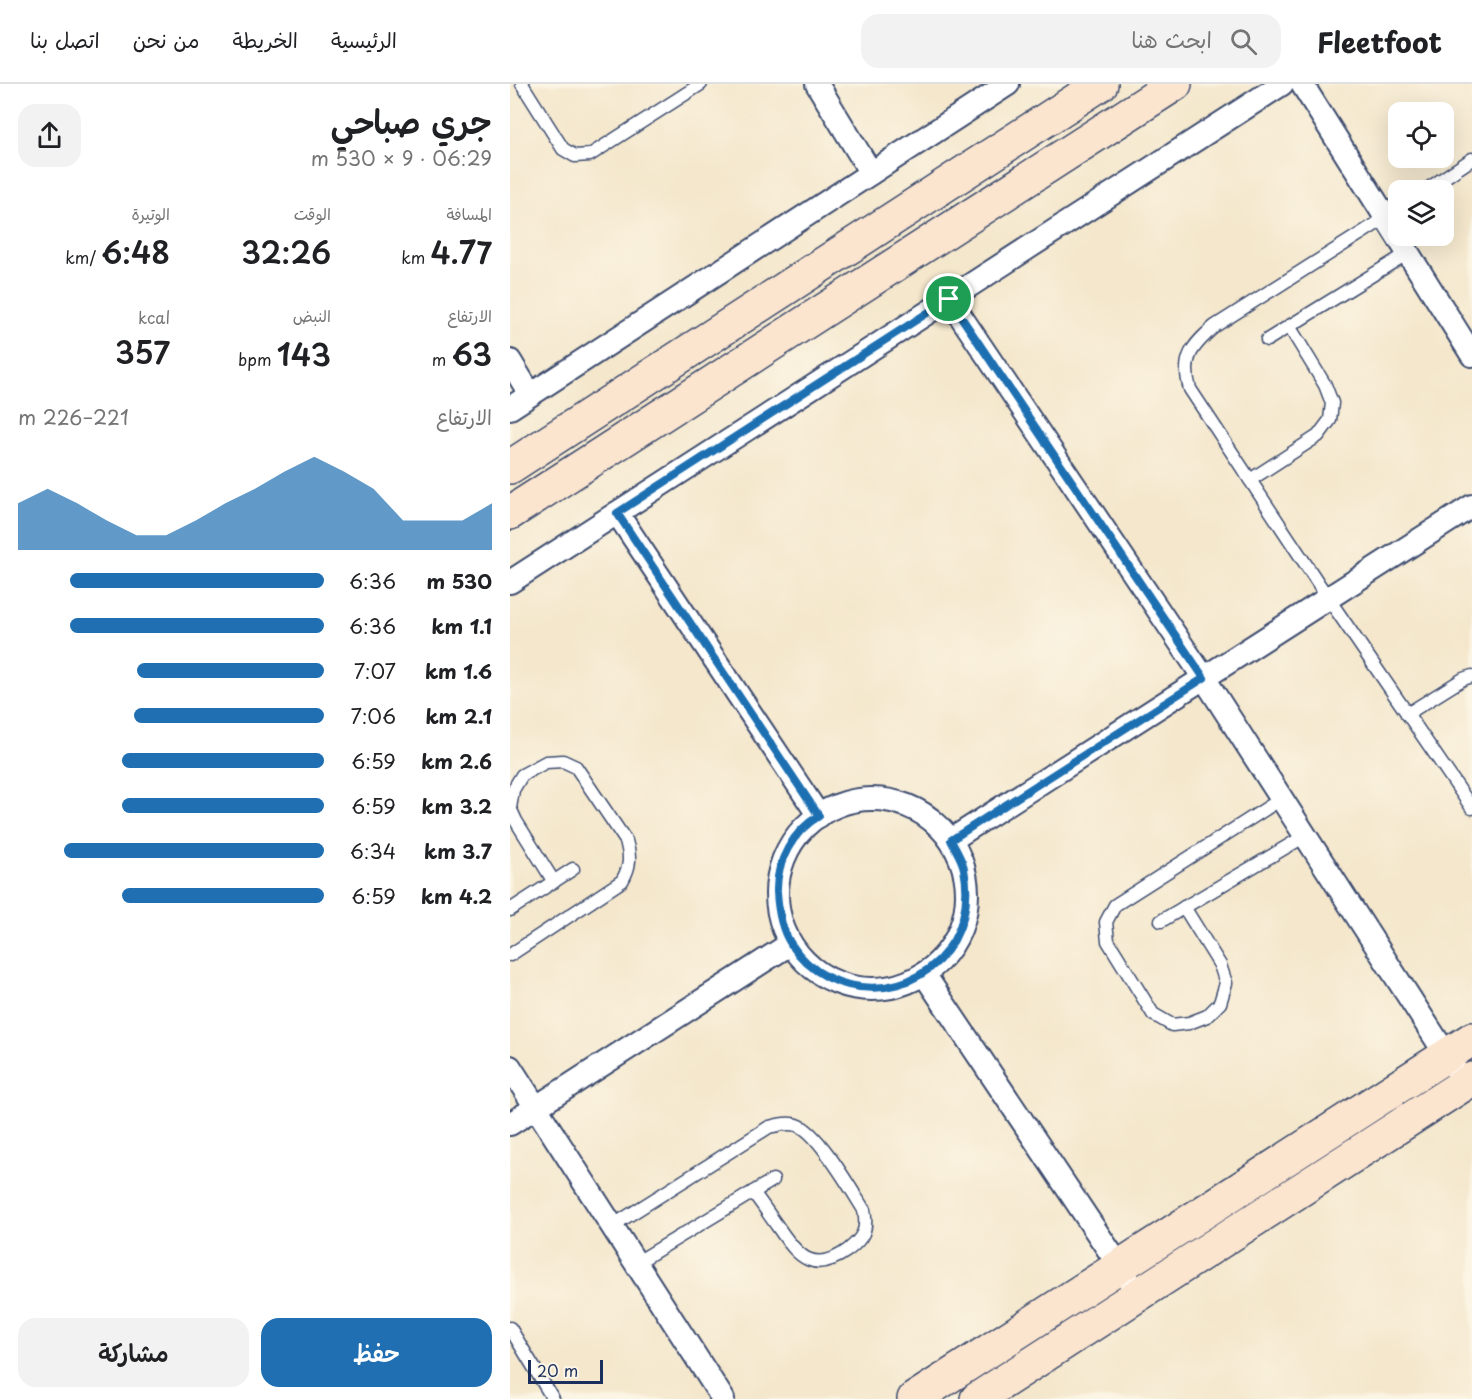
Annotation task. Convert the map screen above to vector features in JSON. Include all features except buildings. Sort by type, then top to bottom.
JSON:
[{"type":"street","points":[[817,84],[872,173]]},
{"type":"street","points":[[510,408],[1008,84]]},
{"type":"street","points":[[510,466],[1101,84]]},
{"type":"street","points":[[510,513],[1175,84]]},
{"type":"street","points":[[510,582],[1282,84]]},
{"type":"street","points":[[1302,84],[1388,208]]},
{"type":"street","points":[[1405,246],[1472,355]]},
{"type":"street","points":[[949,299],[1204,678],[1305,836],[1459,1048],[1470,1086],[977,1399]]},
{"type":"street","points":[[510,360],[530,394]]},
{"type":"street","points":[[951,840],[1472,506]]},
{"type":"street","points":[[617,513],[819,816]]},
{"type":"street","points":[[866,798],[899,802],[928,817],[951,840],[964,868],[967,897],[961,927],[946,954],[924,974],[896,986],[866,988],[836,982],[810,966],[790,944],[778,913],[777,880],[787,849],[807,823],[834,806],[866,798]]},
{"type":"street","points":[[510,1124],[790,944]]},
{"type":"street","points":[[924,974],[1119,1267],[1140,1294]]},
{"type":"street","points":[[914,1399],[1459,1048]]},
{"type":"street","points":[[510,1067],[723,1399]]},
{"type":"lane","points":[[522,84],[563,149],[575,156],[590,155],[701,84]]},
{"type":"lane","points":[[1441,180],[1472,159]]},
{"type":"lane","points":[[1388,217],[1215,326],[1197,341],[1188,358],[1185,372],[1190,389],[1328,598],[1472,808]]},
{"type":"lane","points":[[1267,340],[1408,253]]},
{"type":"lane","points":[[1250,480],[1318,436],[1330,420],[1332,404],[1325,385],[1289,326]]},
{"type":"lane","points":[[1407,714],[1463,679],[1472,676]]},
{"type":"lane","points":[[510,955],[622,881],[629,869],[630,855],[626,841],[576,767],[563,761],[546,762],[522,775],[513,790],[510,808],[554,882]]},
{"type":"lane","points":[[1184,907],[1220,965],[1226,983],[1220,1003],[1207,1016],[1189,1023],[1172,1025],[1153,1014],[1108,941],[1106,922],[1115,905],[1281,799]]},
{"type":"lane","points":[[1161,921],[1305,836]]},
{"type":"lane","points":[[510,910],[573,869]]},
{"type":"lane","points":[[612,1226],[769,1127],[782,1124],[798,1125],[814,1135],[864,1210],[866,1222],[861,1240],[837,1257],[821,1263],[805,1259],[793,1249],[753,1192]]},
{"type":"lane","points":[[636,1263],[773,1180]]},
{"type":"lane","points":[[510,1328],[553,1399]]},
{"type":"route","points":[[949,299],[1204,678],[951,840],[964,868],[967,897],[961,927],[946,954],[924,974],[896,986],[866,988],[836,982],[810,966],[790,944],[778,913],[777,880],[787,849],[807,823],[819,816],[617,513],[949,299]]}]
